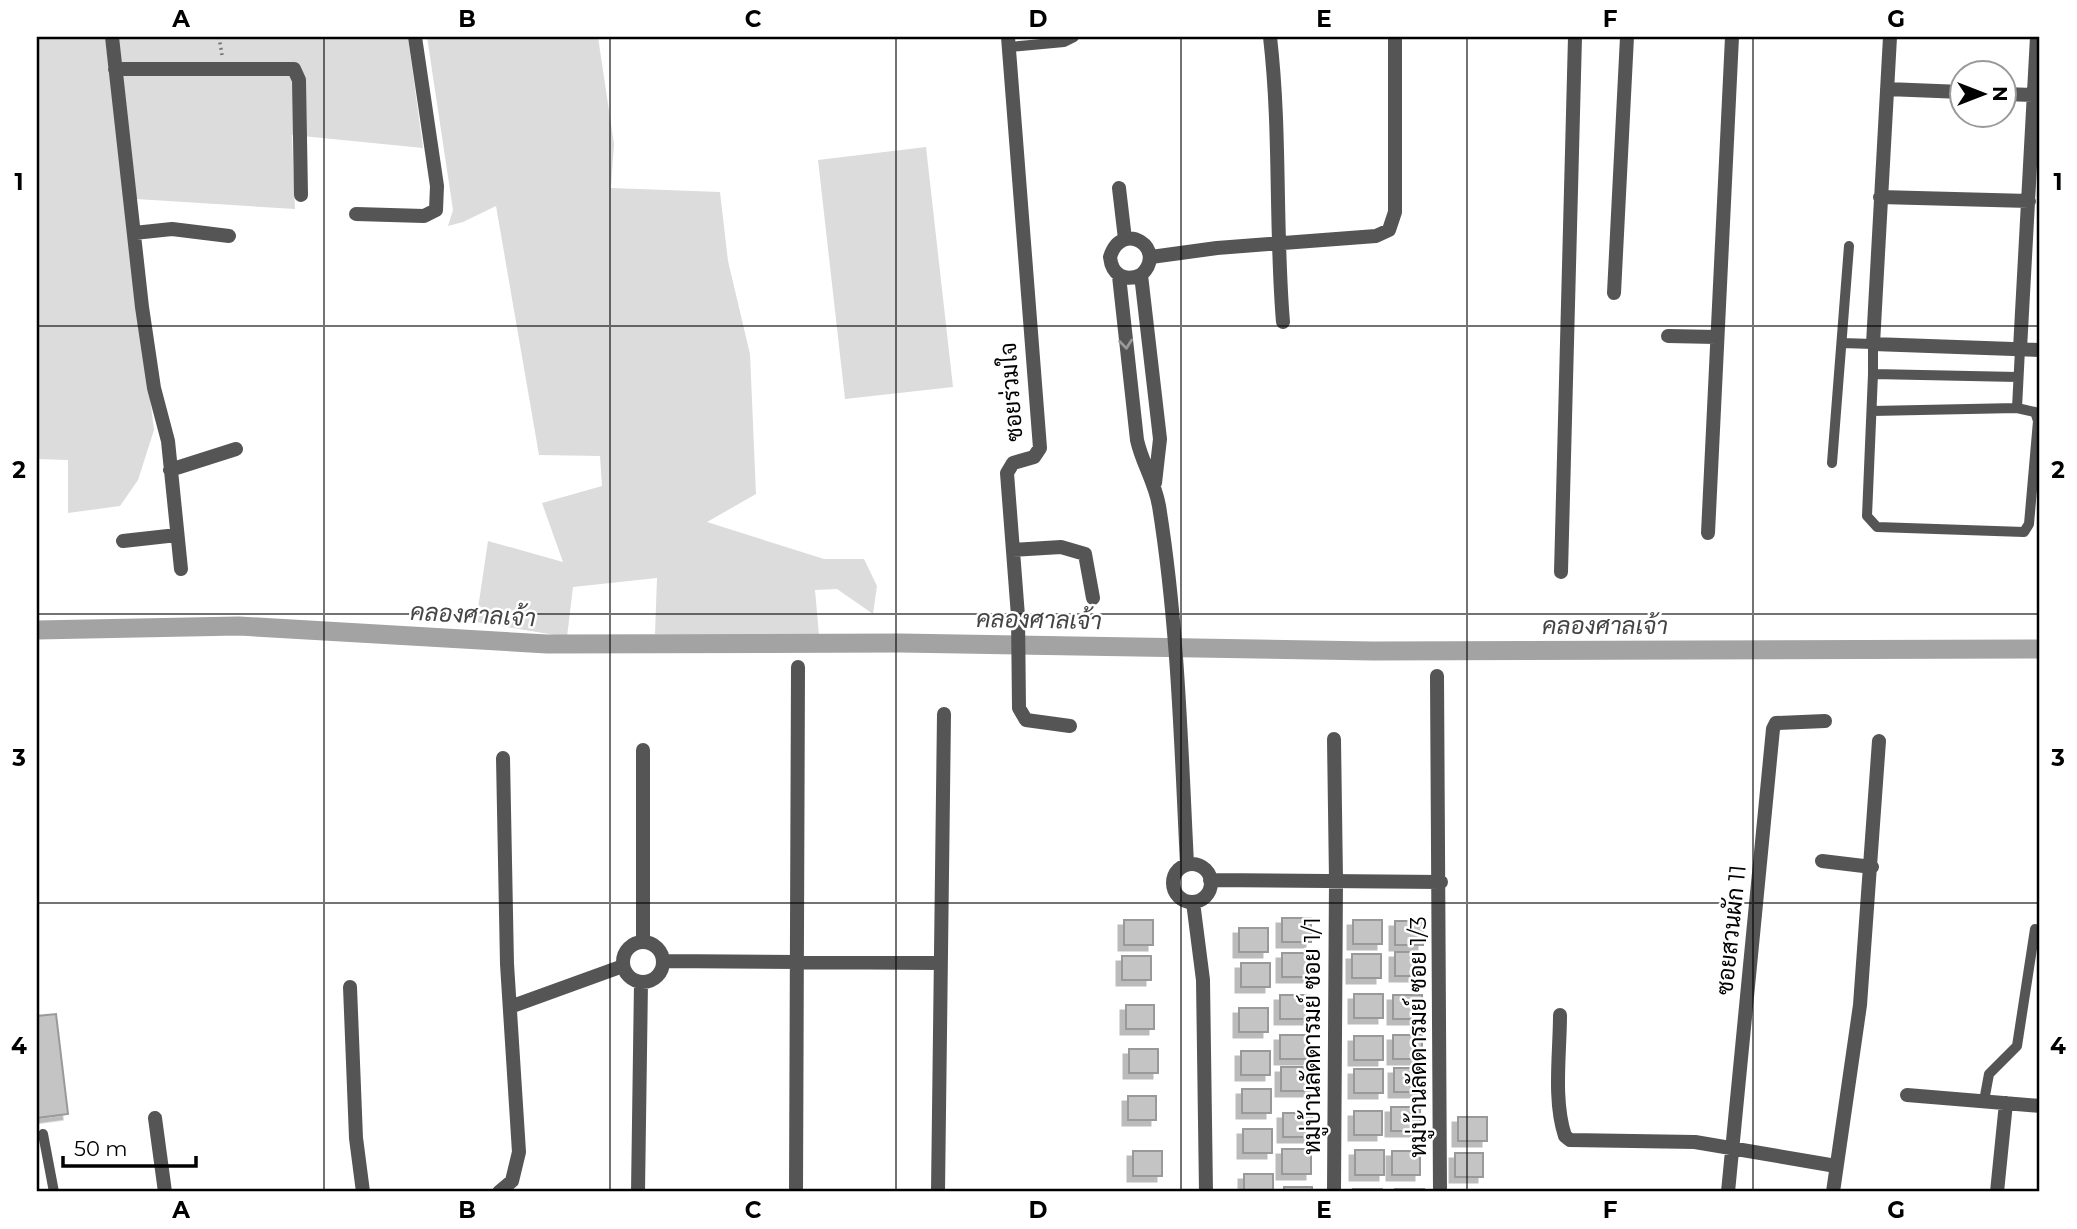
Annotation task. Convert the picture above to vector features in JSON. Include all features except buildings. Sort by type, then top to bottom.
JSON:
[{"type":"street","points":[[112,37],[154,388],[166,427],[181,569]]},
{"type":"street","points":[[356,214],[424,216],[436,210],[437,186],[415,37]]},
{"type":"street","points":[[1270,37],[1275,85],[1277,243],[1283,322]]},
{"type":"street","points":[[1150,257],[1277,243],[1376,236],[1389,230],[1395,212],[1395,37]]},
{"type":"street","points":[[1561,572],[1575,37]]},
{"type":"street","points":[[1614,293],[1627,37]]},
{"type":"street","points":[[1708,533],[1732,37]]},
{"type":"street","points":[[1890,37],[1873,344],[2040,350]]},
{"type":"street","points":[[2020,349],[2037,37]]},
{"type":"street","name":"ซอยร่วมใจ","points":[[1008,42],[1017,186],[1040,448],[1034,457],[1013,463],[1007,473],[1018,617],[1022,717],[1070,726]]},
{"type":"street","points":[[115,69],[294,69],[299,80],[301,195]]},
{"type":"street","points":[[1887,89],[1948,91]]},
{"type":"street","points":[[2018,94],[2033,95]]},
{"type":"street","points":[[1119,188],[1125,239]]},
{"type":"street","points":[[1880,197],[2029,201]]},
{"type":"street","points":[[134,233],[172,229],[229,236]]},
{"type":"street","points":[[1155,483],[1140,457],[1119,276],[1111,265],[1110,257],[1113,249],[1125,239],[1132,238],[1145,244],[1150,257],[1148,267],[1142,275],[1160,439],[1155,483],[1172,611],[1187,864]]},
{"type":"street","points":[[1119,276],[1142,275]]},
{"type":"street","points":[[1668,336],[1716,337]]},
{"type":"street","points":[[170,470],[236,449]]},
{"type":"street","points":[[123,541],[177,534]]},
{"type":"street","points":[[1013,550],[1061,547],[1085,554],[1093,598]]},
{"type":"street","points":[[796,1192],[798,667]]},
{"type":"street","name":"หมู่บ้านลัดดารมย์ ซอย 1/3","points":[[1437,676],[1441,882],[1440,1192]]},
{"type":"street","points":[[938,1192],[944,714]]},
{"type":"street","name":"ซอยสวนผัก 11","points":[[1728,1192],[1773,729],[1776,723],[1783,720],[1825,720]]},
{"type":"street","name":"หมู่บ้านลัดดารมย์ ซอย 1/1","points":[[1334,739],[1334,1192]]},
{"type":"street","points":[[1833,1192],[1860,1005],[1879,741]]},
{"type":"street","points":[[643,750],[643,942]]},
{"type":"street","points":[[499,1192],[516,1187],[519,1152],[510,1007],[503,758]]},
{"type":"street","points":[[1822,861],[1872,867]]},
{"type":"street","points":[[1187,864],[1203,867],[1210,880],[1206,896],[1193,902],[1178,897],[1172,882],[1180,867],[1187,864]]},
{"type":"street","points":[[1210,880],[1441,882]]},
{"type":"street","points":[[1193,902],[1203,980],[1206,1192]]},
{"type":"street","points":[[643,942],[657,947],[663,961],[657,977],[641,982],[629,977],[623,966],[630,947],[643,942]]},
{"type":"street","points":[[663,961],[941,963]]},
{"type":"street","points":[[510,1007],[623,966]]},
{"type":"street","points":[[638,1192],[641,982]]},
{"type":"street","points":[[350,987],[356,1138],[363,1192]]},
{"type":"street","points":[[1560,1016],[1560,1104],[1565,1136],[1570,1140],[1695,1142],[1836,1166]]},
{"type":"street","points":[[1907,1096],[2040,1106]]},
{"type":"street","points":[[1997,1192],[2006,1103]]},
{"type":"street","points":[[155,1118],[165,1192]]},
{"type":"lane","points":[[1008,42],[1064,42],[1074,37]]},
{"type":"lane","points":[[1832,463],[1849,246]]},
{"type":"lane","points":[[1842,343],[1873,344],[1867,516],[1870,523],[1877,527],[2024,532],[2029,524],[2038,421],[2035,412],[2017,408],[1872,411]]},
{"type":"lane","points":[[2017,408],[2020,349]]},
{"type":"lane","points":[[1873,374],[2018,377]]},
{"type":"lane","points":[[1984,1101],[1989,1074],[2017,1046],[2035,929]]},
{"type":"lane","points":[[43,1133],[54,1192]]},
{"type":"shaded area","points":[[37,37],[105,37],[154,430],[138,480],[120,506],[68,513],[68,460],[37,459]]},
{"type":"shaded area","points":[[118,37],[408,37],[423,148],[292,135],[295,209],[136,199]]},
{"type":"shaded area","points":[[427,37],[598,37],[614,144],[611,188],[720,192],[728,261],[750,354],[756,494],[707,522],[824,559],[864,559],[877,586],[873,614],[837,589],[815,590],[819,635],[655,634],[657,578],[573,587],[567,637],[476,622],[488,541],[563,562],[542,503],[602,486],[600,456],[539,455],[496,206],[448,226],[453,210]]},
{"type":"shaded area","points":[[926,147],[953,387],[845,399],[818,160]]},
{"type":"waterway","name":"คลองศาลเจ้า","points":[[37,630],[239,626],[547,644],[901,643],[1373,651],[2040,649]]}]
